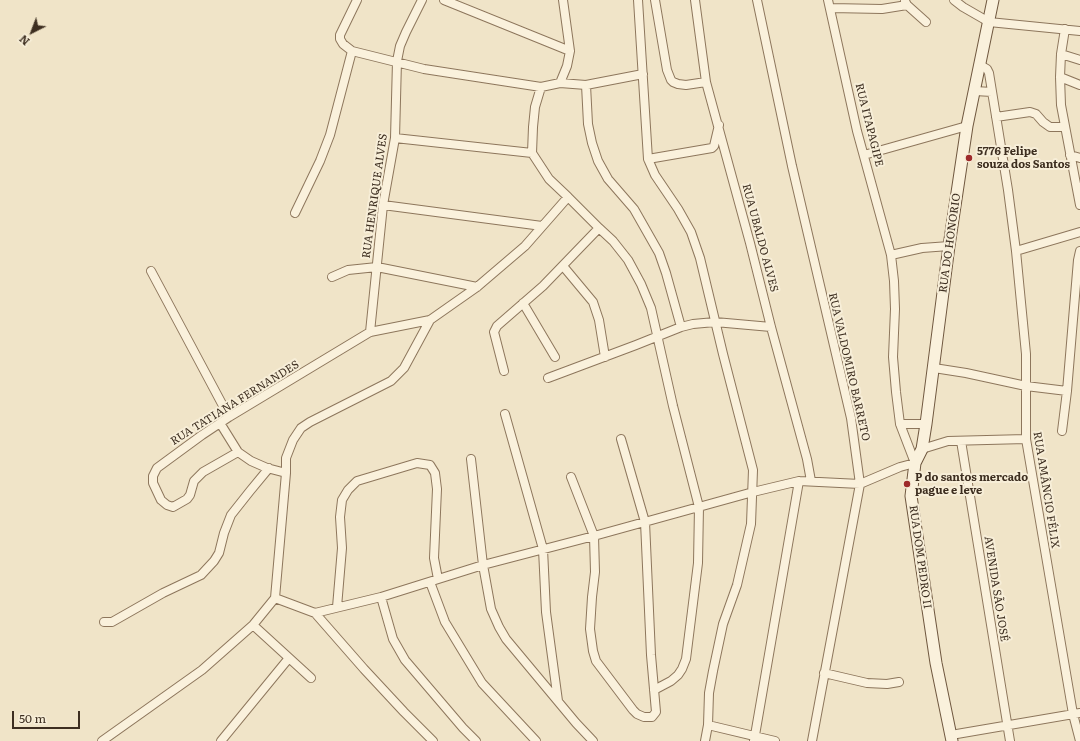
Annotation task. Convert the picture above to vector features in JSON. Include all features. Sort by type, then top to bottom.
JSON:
[{"type":"street","points":[[357,0],[340,35],[340,39],[343,44],[352,51],[424,69],[541,87],[560,83],[586,85],[643,74]]},
{"type":"street","name":"RUA HENRIQUE ALVES","points":[[370,332],[383,205],[395,138],[397,62],[400,46],[422,0]]},
{"type":"street","points":[[444,0],[570,52]]},
{"type":"street","points":[[560,83],[567,66],[570,52],[563,0]]},
{"type":"street","points":[[638,0],[648,159],[655,175],[678,209],[691,232],[700,258],[753,470],[751,524],[737,585],[722,624],[709,693],[708,725],[705,741]]},
{"type":"street","points":[[655,0],[667,70],[671,80],[678,84],[686,85],[706,82]]},
{"type":"street","name":"RUA UBALDO ALVES","points":[[695,0],[706,82],[719,125],[807,459],[811,481]]},
{"type":"street","name":"RUA VALDOMIRO BARRETO","points":[[757,0],[794,174],[851,418],[860,484],[812,741]]},
{"type":"street","points":[[954,0],[989,22],[1080,31]]},
{"type":"street","name":"RUA DO HONORIO","points":[[915,464],[922,449],[926,424],[949,246],[967,126],[993,0]]},
{"type":"street","points":[[829,4],[882,9],[906,2],[926,22]]},
{"type":"street","name":"RUA ITAPAGIPE","points":[[829,4],[857,131],[891,255]]},
{"type":"street","points":[[1065,29],[1061,54],[1060,105],[1080,205]]},
{"type":"street","points":[[295,213],[320,161],[330,135],[352,51]]},
{"type":"street","points":[[1061,54],[1080,60]]},
{"type":"street","name":"RUA AMÂNCIO FÉLIX","points":[[980,65],[987,69],[989,73],[1008,190],[1016,251],[1026,354],[1026,439],[1077,714],[1080,741]]},
{"type":"street","points":[[1060,77],[1080,85]]},
{"type":"street","points":[[586,85],[588,124],[598,161],[608,179],[634,209],[659,253],[681,327]]},
{"type":"street","points":[[541,87],[535,107],[532,127],[532,153],[549,179],[618,247],[628,260],[641,284],[651,308],[673,406],[699,507],[698,563],[686,659],[678,675],[671,681],[654,690]]},
{"type":"street","points":[[975,91],[992,92]]},
{"type":"street","points":[[996,117],[1030,112],[1036,114],[1050,127],[1065,128]]},
{"type":"street","points":[[648,159],[712,148],[714,146],[719,125]]},
{"type":"street","points":[[864,155],[967,126]]},
{"type":"street","points":[[395,138],[532,153]]},
{"type":"street","points":[[1070,154],[1080,158]]},
{"type":"street","points":[[102,741],[202,670],[253,626],[275,598],[286,458],[293,440],[301,428],[391,381],[404,368],[430,320],[477,287],[525,246],[568,197]]},
{"type":"street","points":[[383,205],[542,226]]},
{"type":"street","points":[[504,371],[494,332],[500,323],[563,266],[599,228]]},
{"type":"street","points":[[1016,251],[1080,232]]},
{"type":"street","points":[[891,255],[922,248],[949,246]]},
{"type":"street","points":[[1062,431],[1080,251]]},
{"type":"street","name":"RUA DOM PEDRO II","points":[[891,255],[895,309],[893,357],[900,424],[915,464],[911,496],[936,663],[951,738]]},
{"type":"street","points":[[563,266],[593,302],[599,320],[605,357]]},
{"type":"street","points":[[332,277],[348,270],[377,267],[477,287]]},
{"type":"street","points":[[151,270],[229,417]]},
{"type":"street","points":[[523,303],[555,357]]},
{"type":"street","name":"RUA TATIANA FERNANDES","points":[[238,452],[198,476],[194,481],[190,495],[180,504],[173,507],[167,505],[161,500],[153,483],[153,476],[157,468],[202,435],[229,417],[370,332],[430,320]]},
{"type":"street","points":[[548,378],[681,327],[694,324],[715,322],[771,327]]},
{"type":"street","points":[[934,368],[966,373],[1026,386],[1067,391]]},
{"type":"street","points":[[505,414],[543,549],[546,612],[558,701]]},
{"type":"street","points":[[220,423],[238,452],[251,461],[286,473]]},
{"type":"street","points":[[900,424],[926,424]]},
{"type":"street","points":[[571,477],[594,536],[595,572],[590,628],[596,661],[633,710],[641,716],[652,717],[656,712],[645,522],[621,439]]},
{"type":"street","points":[[922,449],[948,441],[1026,439]]},
{"type":"street","name":"AVENIDA SÃO JOSÉ","points":[[961,441],[1006,725],[1010,741]]},
{"type":"street","points":[[471,459],[483,565],[491,609],[506,639],[593,741]]},
{"type":"street","points":[[337,608],[342,548],[340,517],[342,500],[348,490],[357,481],[417,463],[430,465],[435,473],[437,489],[434,580],[445,622],[482,683],[536,741]]},
{"type":"street","points":[[315,613],[381,597],[483,565],[753,492],[798,481],[860,484],[900,467],[915,464]]},
{"type":"street","points":[[104,622],[112,622],[162,593],[201,575],[214,561],[218,554],[231,515],[269,468]]},
{"type":"street","points":[[754,739],[798,481]]},
{"type":"street","points":[[381,597],[393,639],[405,660],[463,728],[476,741]]},
{"type":"street","points":[[275,598],[315,613],[364,669],[433,741]]},
{"type":"street","points":[[253,626],[311,678]]},
{"type":"street","points":[[221,741],[289,658]]},
{"type":"street","points":[[824,672],[868,683],[887,684],[899,682]]},
{"type":"street","points":[[951,738],[1006,725],[1077,714]]},
{"type":"street","points":[[708,725],[754,739],[775,741]]},
{"type":"place","name":"5776 Felipe souza dos Santos","points":[[969,158]]},
{"type":"place","name":"P do santos mercado pague e leve","points":[[907,484]]}]
